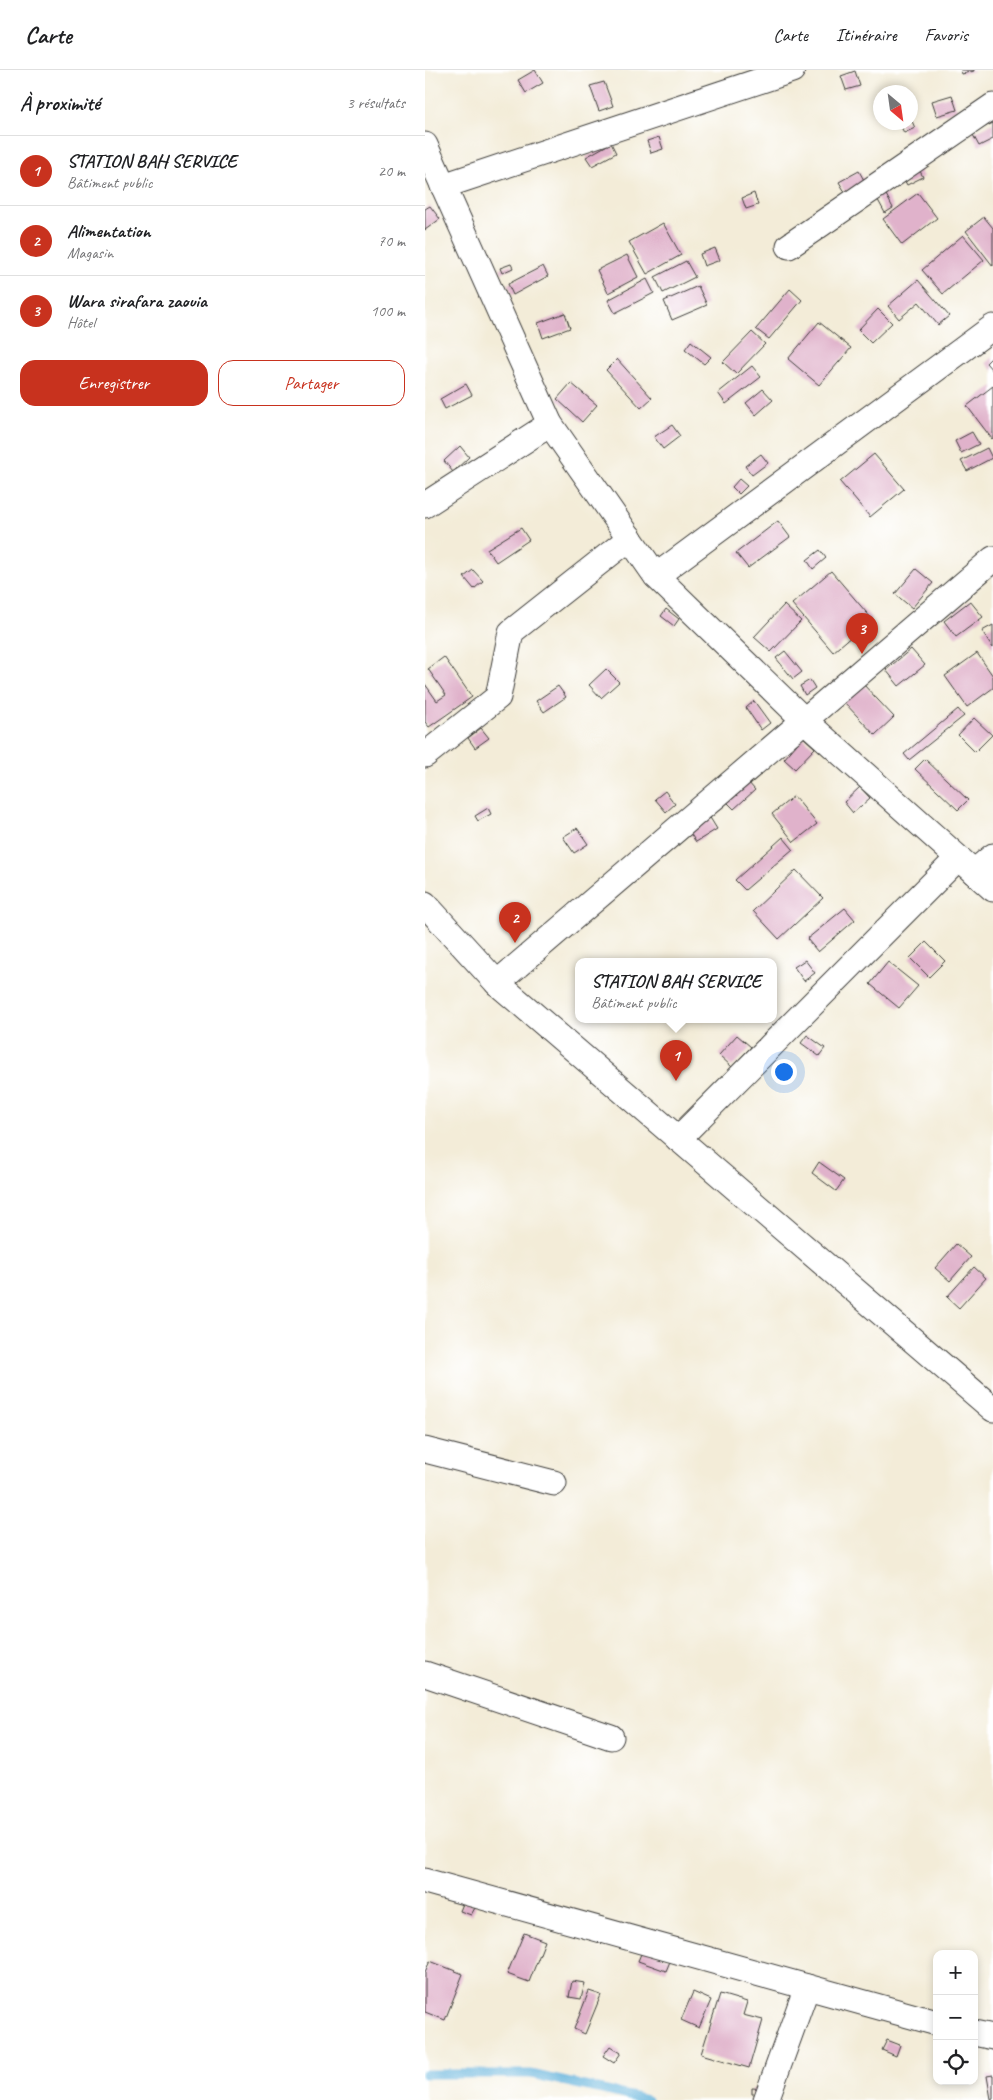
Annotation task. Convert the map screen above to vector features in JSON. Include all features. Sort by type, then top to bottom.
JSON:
[{"type":"street","points":[[443,186],[792,70]]},
{"type":"street","points":[[789,246],[993,106]]},
{"type":"street","points":[[425,145],[549,424],[656,576],[804,720],[993,889]]},
{"type":"street","points":[[656,576],[993,327]]},
{"type":"street","points":[[425,505],[549,424]]},
{"type":"street","points":[[425,755],[498,697],[511,632],[630,538]]},
{"type":"street","points":[[497,983],[993,559]]},
{"type":"street","points":[[678,1139],[966,865],[993,856]]},
{"type":"street","points":[[425,904],[497,983],[993,1409]]},
{"type":"street","points":[[425,1450],[554,1483]]},
{"type":"street","points":[[425,1674],[611,1737]]},
{"type":"street","points":[[425,1880],[933,2022]]},
{"type":"street","points":[[766,2100],[807,1987]]},
{"type":"street","points":[[978,2034],[993,2037]]},
{"type":"building","points":[[535,70],[543,83],[526,93],[518,80]]},
{"type":"building","points":[[961,70],[974,70],[974,71],[962,74]]},
{"type":"building","points":[[855,71],[860,86],[846,90],[841,76]]},
{"type":"building","points":[[604,82],[613,106],[599,111],[590,86]]},
{"type":"building","points":[[952,95],[957,110],[937,116],[932,101]]},
{"type":"building","points":[[993,123],[993,139],[979,146],[972,133]]},
{"type":"building","points":[[659,137],[663,149],[651,153],[647,141]]},
{"type":"building","points":[[611,143],[616,153],[592,166],[586,157]]},
{"type":"building","points":[[916,163],[923,177],[907,185],[900,172]]},
{"type":"building","points":[[859,171],[865,182],[845,192],[839,182]]},
{"type":"building","points":[[882,187],[893,208],[885,213],[873,191]]},
{"type":"building","points":[[754,193],[758,205],[746,209],[742,198]]},
{"type":"building","points":[[918,193],[937,218],[902,245],[883,219]]},
{"type":"building","points":[[430,206],[440,219],[425,230],[425,209]]},
{"type":"building","points":[[984,217],[993,228],[993,266],[966,231]]},
{"type":"building","points":[[663,223],[681,255],[647,274],[629,242]]},
{"type":"building","points":[[963,235],[984,260],[943,294],[922,270]]},
{"type":"building","points":[[715,248],[720,260],[704,266],[700,254]]},
{"type":"building","points":[[627,255],[638,277],[608,293],[597,270]]},
{"type":"building","points":[[686,261],[695,277],[663,293],[655,277]]},
{"type":"building","points":[[511,264],[513,268],[502,273],[500,268]]},
{"type":"building","points":[[543,266],[548,276],[513,295],[508,284]]},
{"type":"building","points":[[647,279],[654,293],[615,313],[608,300]]},
{"type":"building","points":[[918,280],[949,316],[938,325],[919,302],[899,319],[888,306]]},
{"type":"building","points":[[698,286],[707,305],[672,320],[664,301]]},
{"type":"building","points":[[790,289],[802,300],[769,339],[756,329]]},
{"type":"building","points":[[878,309],[892,323],[871,343],[858,330]]},
{"type":"building","points":[[565,313],[570,328],[543,338],[538,323]]},
{"type":"building","points":[[819,322],[851,348],[819,385],[788,359]]},
{"type":"building","points":[[752,332],[765,344],[736,374],[723,362]]},
{"type":"building","points":[[691,341],[711,357],[704,364],[685,349]]},
{"type":"building","points":[[993,356],[993,371],[986,363]]},
{"type":"building","points":[[617,359],[652,398],[641,408],[606,370]]},
{"type":"building","points":[[752,366],[761,377],[726,404],[718,393]]},
{"type":"building","points":[[571,383],[597,405],[582,422],[557,399]]},
{"type":"building","points":[[466,384],[472,395],[445,409],[440,399]]},
{"type":"building","points":[[993,386],[993,438],[992,439],[967,406]]},
{"type":"building","points":[[763,389],[773,400],[756,415],[746,403]]},
{"type":"building","points":[[672,425],[680,436],[663,449],[654,437]]},
{"type":"building","points":[[972,432],[979,444],[961,453],[955,441]]},
{"type":"building","points":[[460,446],[469,457],[453,472],[444,461]]},
{"type":"building","points":[[987,448],[992,458],[967,471],[961,461]]},
{"type":"building","points":[[761,454],[768,463],[752,475],[745,466]]},
{"type":"building","points":[[874,454],[904,489],[870,517],[840,482]]},
{"type":"building","points":[[739,479],[747,486],[739,494],[732,487]]},
{"type":"building","points":[[778,521],[790,537],[748,568],[736,553]]},
{"type":"building","points":[[521,528],[529,540],[496,562],[487,549]]},
{"type":"building","points":[[820,550],[826,558],[813,569],[807,560]]},
{"type":"building","points":[[916,569],[933,583],[912,608],[895,594]]},
{"type":"building","points":[[473,570],[483,581],[474,589],[464,577]]},
{"type":"building","points":[[831,571],[872,619],[833,652],[792,604]]},
{"type":"building","points":[[970,601],[983,617],[956,637],[944,621]]},
{"type":"building","points":[[784,605],[801,621],[771,652],[754,637]]},
{"type":"building","points":[[666,609],[679,619],[674,626],[661,616]]},
{"type":"building","points":[[993,625],[993,648],[982,631]]},
{"type":"building","points":[[911,649],[925,665],[899,686],[886,670]]},
{"type":"building","points":[[785,651],[802,672],[793,679],[776,658]]},
{"type":"building","points":[[977,653],[993,676],[993,688],[967,707],[945,676]]},
{"type":"building","points":[[444,657],[472,697],[429,727],[425,722],[425,684],[437,701],[446,695],[428,669]]},
{"type":"building","points":[[606,669],[619,682],[601,698],[589,685]]},
{"type":"building","points":[[810,680],[815,688],[805,695],[800,686]]},
{"type":"building","points":[[862,683],[894,717],[875,735],[843,701]]},
{"type":"building","points":[[558,686],[566,697],[544,712],[536,701]]},
{"type":"building","points":[[754,701],[770,723],[761,730],[746,708]]},
{"type":"building","points":[[958,709],[964,716],[909,760],[904,754]]},
{"type":"building","points":[[974,718],[992,735],[975,752],[958,735]]},
{"type":"building","points":[[481,728],[489,738],[475,748],[468,738]]},
{"type":"building","points":[[803,737],[815,748],[795,769],[784,759]]},
{"type":"building","points":[[925,759],[968,800],[958,810],[915,769]]},
{"type":"building","points":[[748,782],[755,790],[734,809],[727,802]]},
{"type":"building","points":[[860,787],[870,798],[853,813],[844,802]]},
{"type":"building","points":[[665,791],[675,804],[666,812],[655,799]]},
{"type":"building","points":[[794,796],[817,824],[794,842],[772,814]]},
{"type":"building","points":[[488,808],[491,814],[478,821],[475,816]]},
{"type":"building","points":[[709,816],[717,829],[696,842],[688,830]]},
{"type":"building","points":[[577,828],[588,844],[574,853],[563,837]]},
{"type":"building","points":[[783,837],[793,849],[745,890],[735,880]]},
{"type":"building","points":[[796,870],[823,898],[779,939],[753,911]]},
{"type":"building","points":[[845,908],[855,920],[818,952],[807,939]]},
{"type":"building","points":[[926,942],[945,961],[929,977],[910,958]]},
{"type":"building","points":[[805,960],[815,973],[804,981],[794,967]]},
{"type":"building","points":[[888,962],[918,986],[899,1008],[870,984]]},
{"type":"building","points":[[737,1035],[751,1047],[732,1067],[719,1055]]},
{"type":"building","points":[[807,1035],[825,1048],[819,1056],[801,1043]]},
{"type":"building","points":[[819,1162],[844,1180],[836,1191],[812,1173]]},
{"type":"building","points":[[956,1244],[971,1257],[950,1281],[935,1268]]},
{"type":"building","points":[[974,1267],[986,1278],[959,1308],[947,1297]]},
{"type":"building","points":[[464,1901],[476,1906],[471,1915],[460,1911]]},
{"type":"building","points":[[524,1933],[545,1941],[529,1982],[507,1974]]},
{"type":"building","points":[[643,1949],[671,1959],[666,1971],[638,1961]]},
{"type":"building","points":[[430,1961],[463,1974],[445,2020],[425,2012],[425,1972]]},
{"type":"building","points":[[572,1981],[585,1983],[581,1999],[569,1997]]},
{"type":"building","points":[[589,1991],[601,1995],[585,2034],[574,2029]]},
{"type":"building","points":[[693,1992],[711,2000],[699,2028],[681,2020]]},
{"type":"building","points":[[720,1994],[747,2002],[743,2015],[763,2020],[749,2068],[701,2054]]},
{"type":"building","points":[[887,2040],[900,2045],[896,2056],[882,2050]]},
{"type":"building","points":[[610,2046],[621,2053],[614,2063],[603,2056]]},
{"type":"building","points":[[993,2075],[993,2098],[991,2099],[987,2076]]},
{"type":"building","points":[[752,2088],[765,2089],[765,2095],[752,2094]]},
{"type":"waterway","points":[[425,2074],[531,2074],[647,2100]]},
{"type":"place","name":"Wara sirafara zaouia","points":[[862,654]]},
{"type":"place","name":"Alimentation","points":[[515,943]]},
{"type":"place","name":"STATION BAH SERVICE","points":[[676,1081]]}]
